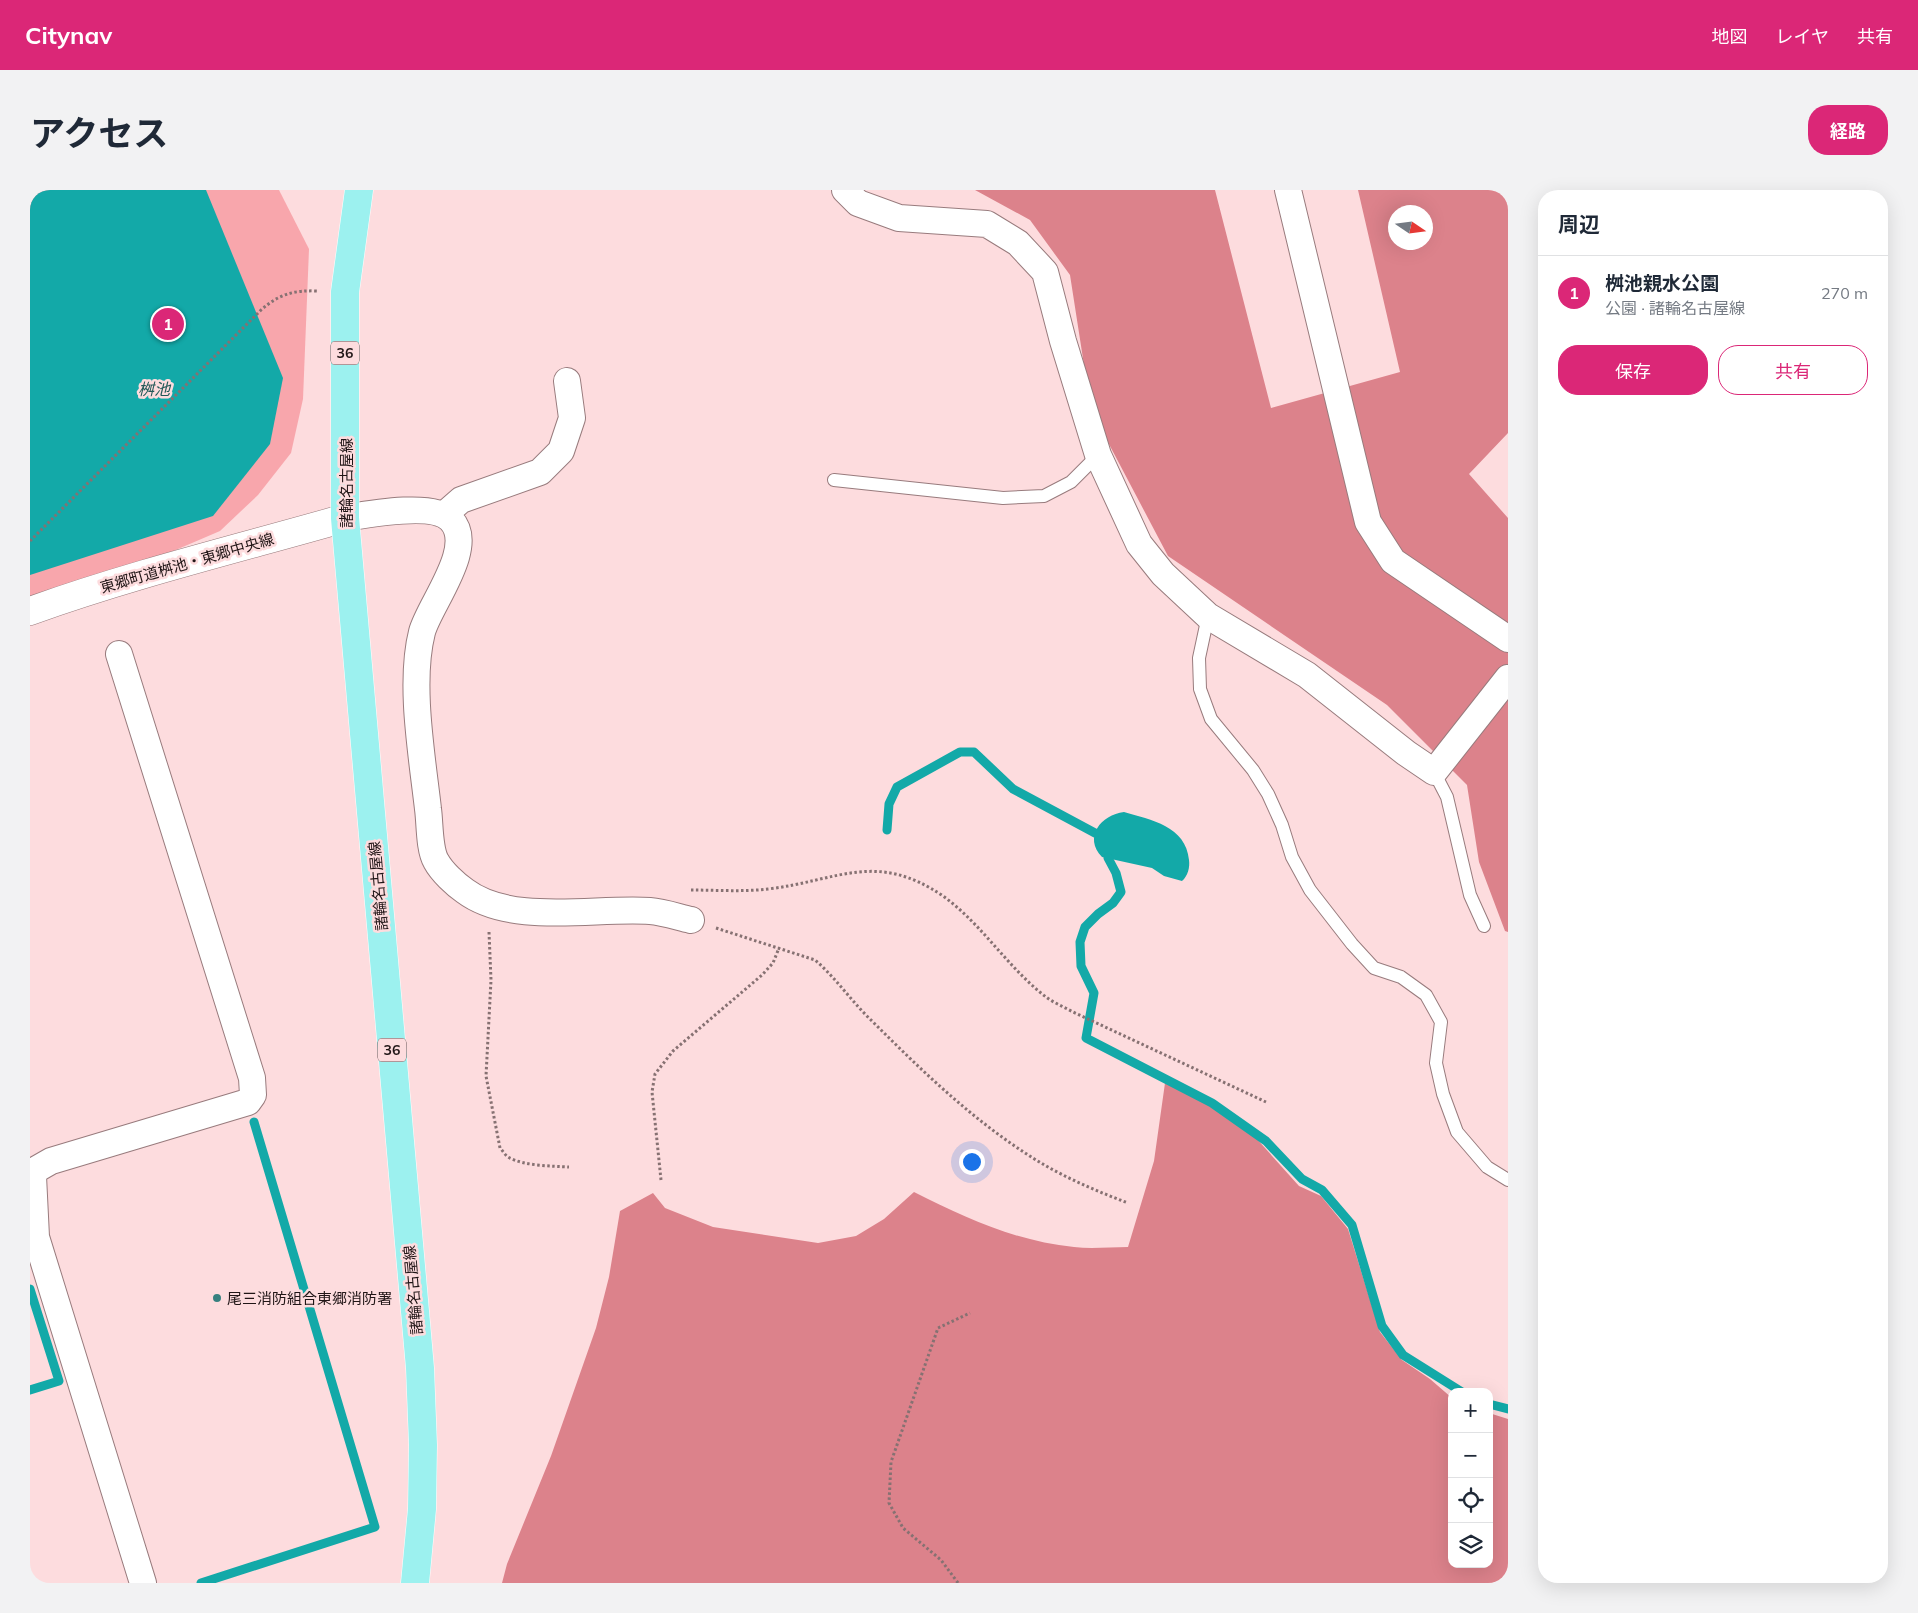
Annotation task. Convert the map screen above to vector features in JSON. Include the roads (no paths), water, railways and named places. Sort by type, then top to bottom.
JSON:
[{"type":"main road","name":"諸輪名古屋線","points":[[360,190],[345,292],[345,518],[420,1368],[423,1445],[422,1509],[415,1583]]},
{"type":"street","points":[[845,190],[858,203],[899,218],[986,224],[1018,243],[1045,272],[1063,341],[1098,454],[1139,544],[1163,574],[1208,616],[1306,675],[1406,753],[1434,772],[1508,678]]},
{"type":"street","points":[[1288,190],[1368,522],[1392,561],[1508,639]]},
{"type":"street","points":[[445,514],[461,500],[540,472],[561,450],[572,418],[567,381]]},
{"type":"street","points":[[345,518],[422,510],[433,511],[445,514],[457,529],[454,566],[422,630],[417,663],[421,746],[432,841],[436,860],[450,877],[466,892],[512,910],[556,912],[651,911],[691,920]]},
{"type":"street","name":"東郷町道桝池・東郷中央線","points":[[30,611],[71,596],[219,552],[345,518]]},
{"type":"street","points":[[120,654],[252,1078],[253,1095],[248,1102],[51,1161],[36,1169],[33,1176],[36,1237],[143,1583]]},
{"type":"lane","points":[[834,480],[1003,498],[1044,496],[1072,482],[1098,454]]},
{"type":"lane","points":[[1208,616],[1199,658],[1200,689],[1211,719],[1253,770],[1268,794],[1282,825],[1292,857],[1316,898],[1374,968],[1401,977],[1426,995],[1441,1022],[1436,1063],[1443,1094],[1458,1132],[1487,1167],[1508,1180]]},
{"type":"lane","points":[[1434,772],[1446,797],[1470,895],[1484,926]]},
{"type":"water","name":"桝池","points":[[30,190],[206,190],[283,378],[270,444],[213,516],[30,575]]},
{"type":"water","points":[[1124,812],[1165,826],[1181,839],[1186,849],[1189,863],[1187,874],[1182,881],[1164,876],[1152,868],[1102,857],[1094,842],[1097,828],[1108,817]]},
{"type":"waterway","points":[[887,830],[889,804],[897,787],[960,752],[974,752],[1013,789],[1095,833]]},
{"type":"waterway","points":[[1108,858],[1116,873],[1121,892],[1113,903],[1085,927],[1080,942],[1081,966],[1094,993],[1086,1038],[1212,1103],[1266,1141],[1302,1179],[1322,1190],[1352,1225],[1382,1326],[1403,1355],[1456,1388]]},
{"type":"waterway","points":[[201,1583],[375,1527],[254,1122]]},
{"type":"waterway","points":[[30,1289],[59,1381],[30,1390]]},
{"type":"waterway","points":[[1493,1405],[1508,1409]]},
{"type":"place","name":"桝池親水公園","points":[[168,324]]},
{"type":"place","name":"尾三消防組合東郷消防署","points":[[217,1298]]}]
